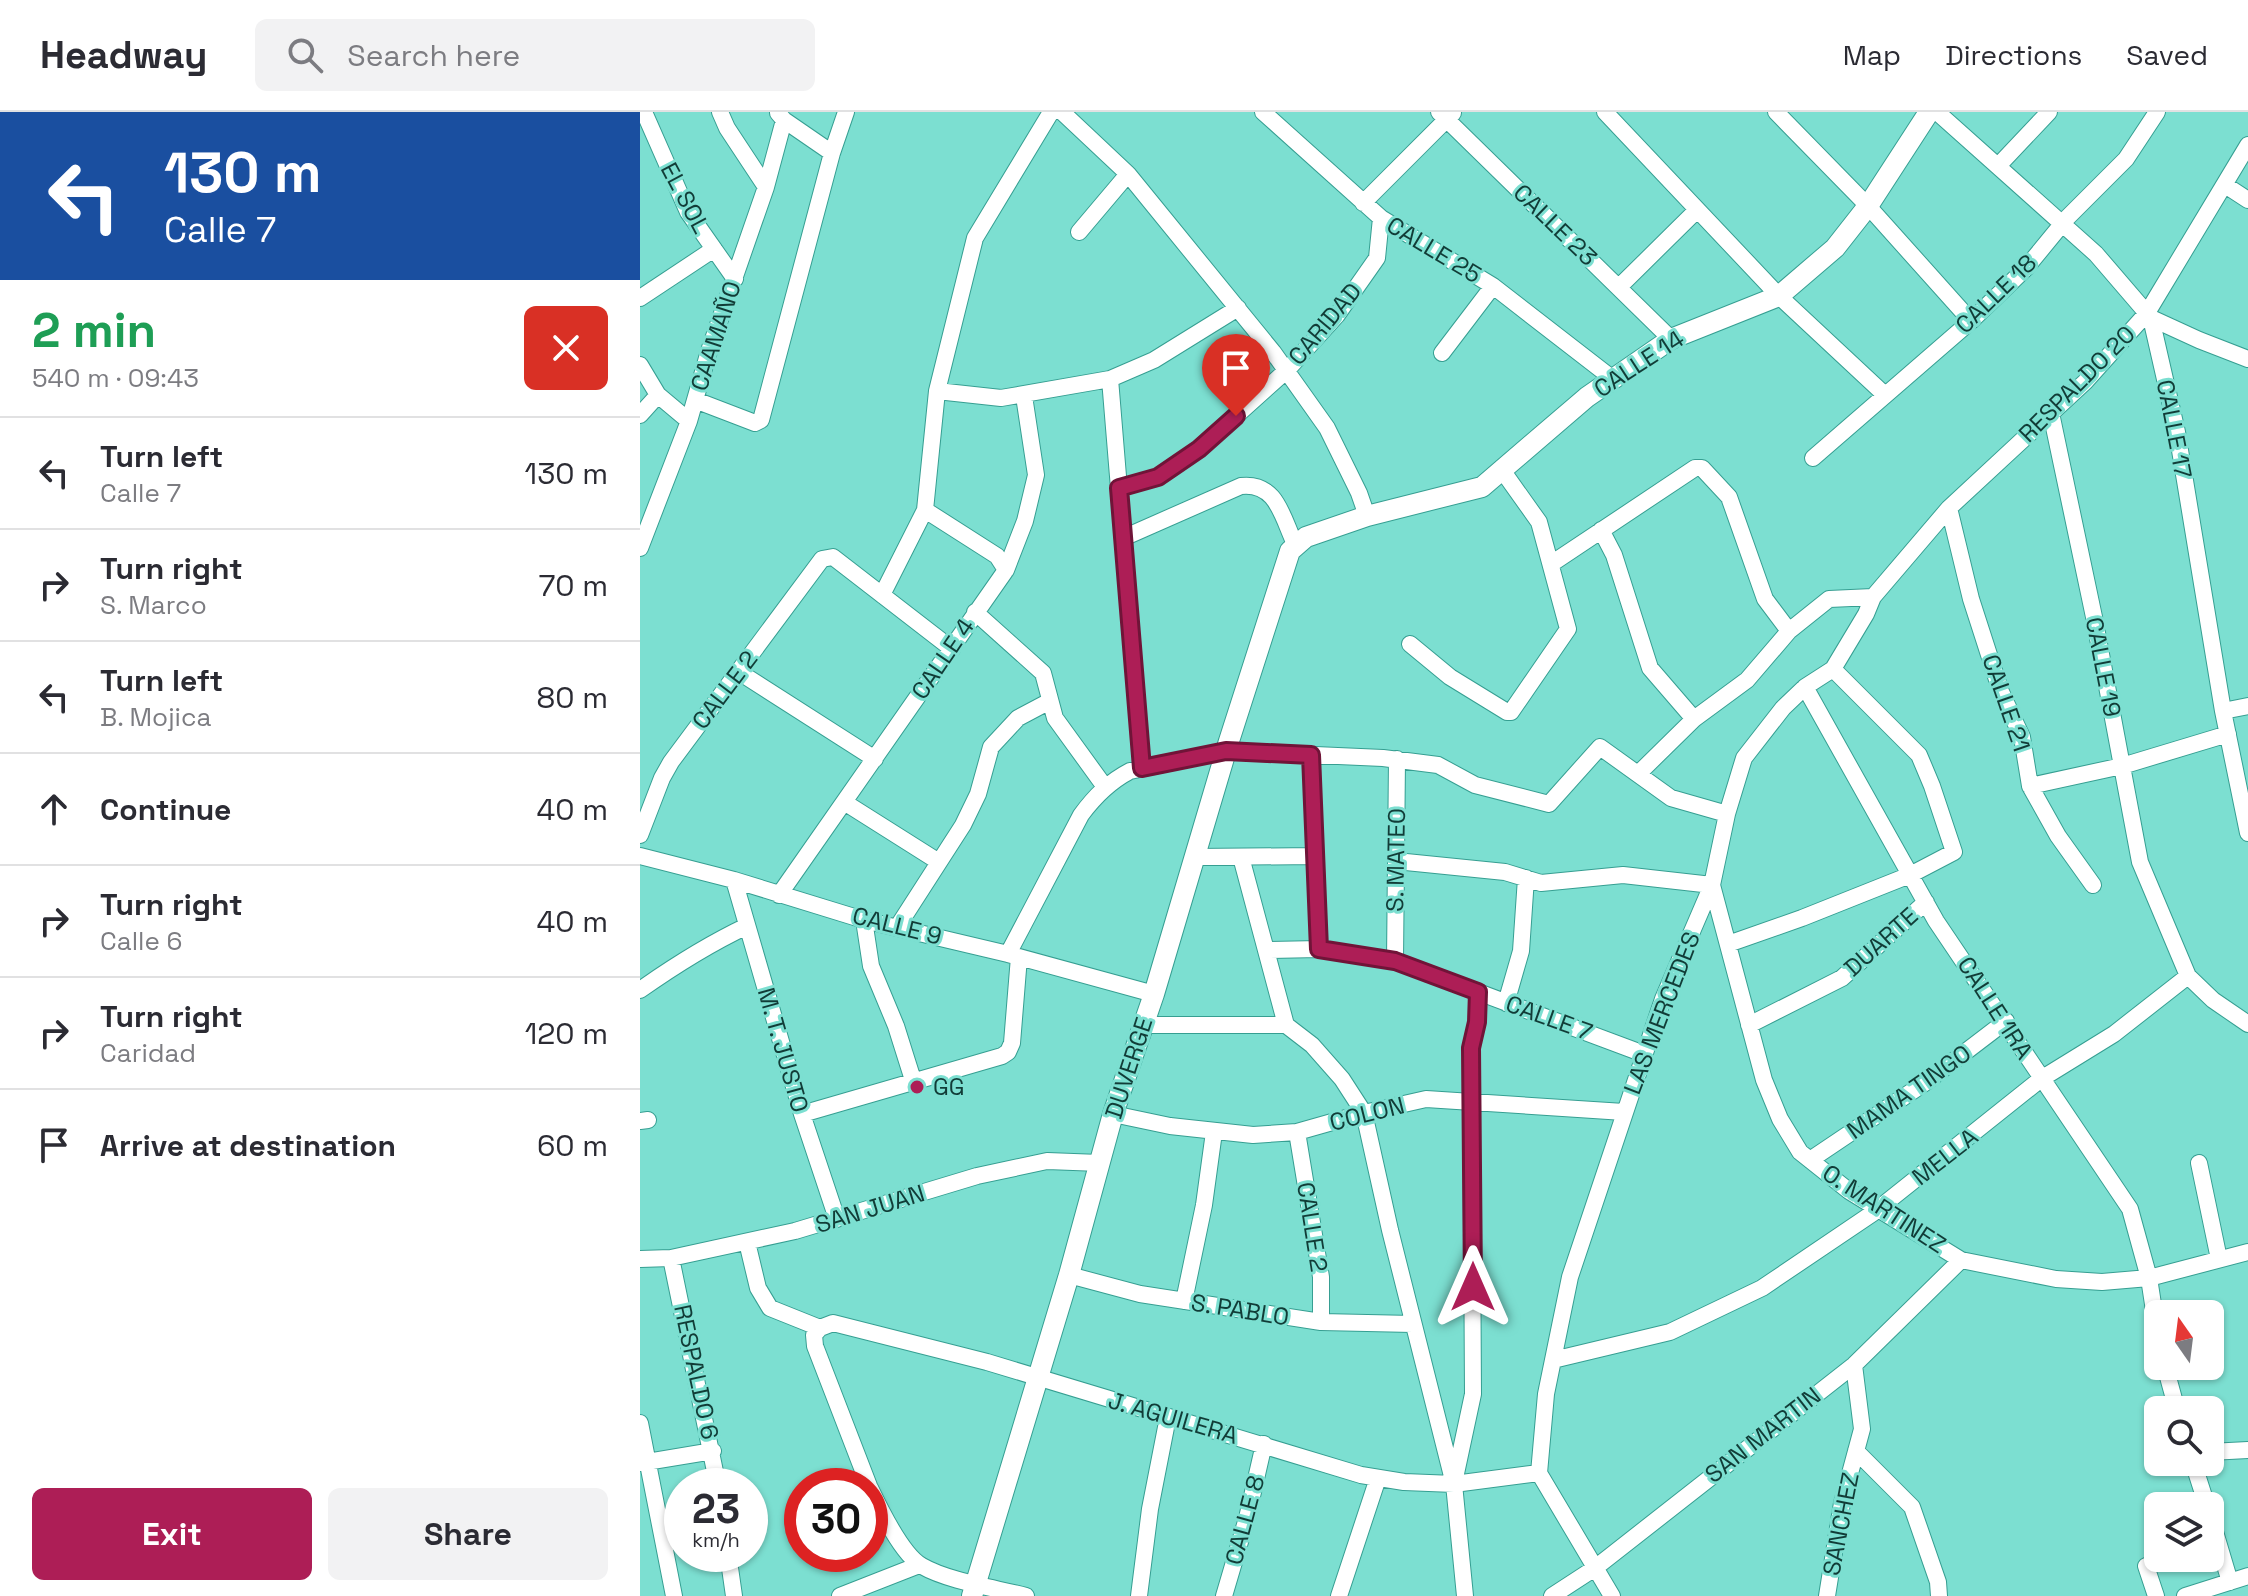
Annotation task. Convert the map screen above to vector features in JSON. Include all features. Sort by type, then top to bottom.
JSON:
[{"type":"street","name":"EL SOL","points":[[644,112],[683,201],[735,279]]},
{"type":"street","points":[[720,112],[766,187]]},
{"type":"street","points":[[695,400],[755,423],[761,420],[832,153],[846,112]]},
{"type":"street","points":[[952,649],[882,595],[925,510],[937,391],[975,238],[1051,112]]},
{"type":"street","points":[[1062,112],[1128,174],[1287,370],[1327,428],[1367,516]]},
{"type":"street","name":"CALLE 25","points":[[1263,112],[1381,218],[1493,286],[1613,379]]},
{"type":"street","points":[[1605,112],[1779,296],[1884,394]]},
{"type":"street","points":[[1776,112],[1868,206],[1971,321]]},
{"type":"street","name":"CALLE 14","points":[[1295,544],[1306,537],[1367,516],[1482,487],[1587,397],[1671,339],[1779,296],[1835,248],[1868,206],[1929,112]]},
{"type":"street","name":"CALLE 17","points":[[1937,112],[2096,254],[2149,315],[2177,432],[2223,711],[2248,833]]},
{"type":"street","points":[[1998,166],[2049,112]]},
{"type":"street","name":"CALLE 18","points":[[1813,458],[1971,321],[2026,268],[2126,159],[2157,112]]},
{"type":"street","points":[[1363,203],[1447,114]]},
{"type":"street","name":"CALLE 23","points":[[1447,114],[1671,339]]},
{"type":"street","name":"CAAMAÑO","points":[[640,548],[689,421],[766,187],[781,116],[832,153]]},
{"type":"street","name":"RESPALDO 20","points":[[1873,597],[1949,508],[2085,382],[2149,315],[2248,145]]},
{"type":"street","points":[[1079,232],[1128,174]]},
{"type":"street","points":[[2225,185],[2248,200]]},
{"type":"street","points":[[1619,287],[1697,210]]},
{"type":"street","name":"CARIDAD","points":[[1119,488],[1158,477],[1199,449],[1287,370],[1337,315],[1377,258],[1381,218]]},
{"type":"street","points":[[640,298],[714,249]]},
{"type":"street","points":[[1442,353],[1493,286]]},
{"type":"street","points":[[937,391],[1001,398],[1110,379],[1154,360],[1238,308]]},
{"type":"street","points":[[2149,315],[2199,340],[2248,359]]},
{"type":"street","points":[[640,365],[658,395],[689,421]]},
{"type":"street","points":[[1110,379],[1123,538],[1136,770]]},
{"type":"street","points":[[640,415],[658,395]]},
{"type":"street","name":"CALLE 4","points":[[779,895],[1006,570],[1025,521],[1036,475],[1024,396]]},
{"type":"street","name":"CALLE 19","points":[[2051,413],[2094,617],[2140,862],[2166,917],[2188,976]]},
{"type":"street","points":[[1551,564],[1695,468],[1702,468],[1729,497],[1765,599],[1789,631]]},
{"type":"street","points":[[1410,644],[1450,677],[1511,712],[1568,629],[1539,522],[1502,470]]},
{"type":"street","points":[[1123,538],[1241,486],[1252,485],[1263,487],[1273,497],[1295,544]]},
{"type":"street","name":"CALLE 21","points":[[1949,508],[1975,612],[2001,692],[2022,737],[2030,786],[2058,836],[2093,885]]},
{"type":"street","points":[[925,510],[997,556],[1006,570]]},
{"type":"street","points":[[1601,530],[1614,555],[1650,668],[1694,719]]},
{"type":"street","name":"DUVERGE","points":[[973,1589],[1069,1275],[1113,1114],[1154,994],[1285,560],[1295,544]]},
{"type":"street","name":"CALLE 2","points":[[640,835],[671,762],[822,559],[833,557],[882,595]]},
{"type":"street","points":[[1638,774],[1694,719],[1747,680],[1789,631],[1829,599],[1873,597]]},
{"type":"street","name":"LAS MERCEDES","points":[[1539,1473],[1546,1394],[1570,1277],[1663,999],[1712,885],[1727,814],[1744,758],[1783,708],[1805,687],[1833,669],[1873,597]]},
{"type":"street","points":[[975,612],[1043,673],[1055,718],[1105,787]]},
{"type":"street","points":[[1728,944],[1910,875],[1954,852],[1919,755],[1833,669]]},
{"type":"street","points":[[739,672],[875,759]]},
{"type":"street","name":"CALLE 1RA","points":[[1805,687],[1926,902],[2130,1209],[2152,1300]]},
{"type":"street","points":[[898,926],[963,825],[978,794],[991,747],[1018,718],[1050,701]]},
{"type":"street","points":[[2223,711],[2248,706]]},
{"type":"street","points":[[2030,786],[2122,766],[2228,734]]},
{"type":"street","points":[[802,1114],[1008,1052],[1012,1043],[1014,956],[1081,815],[1105,787],[1136,770],[1226,751],[1397,759],[1438,765],[1475,785],[1549,804],[1600,747],[1671,798],[1727,814]]},
{"type":"street","points":[[1311,755],[1319,949]]},
{"type":"street","name":"S. MATEO","points":[[1395,961],[1397,759]]},
{"type":"street","points":[[844,802],[939,862]]},
{"type":"street","name":"CALLE 9","points":[[640,856],[734,880],[864,920],[898,926],[1154,994]]},
{"type":"street","points":[[1195,857],[1316,856]]},
{"type":"street","points":[[1241,857],[1286,1025],[1312,1045],[1342,1079],[1364,1113],[1454,1484],[1465,1596]]},
{"type":"street","points":[[1396,861],[1505,872],[1541,883],[1623,875],[1712,885]]},
{"type":"street","points":[[1506,1003],[1521,951],[1526,878]]},
{"type":"street","name":"M. T. JUSTO","points":[[734,880],[802,1114],[837,1219]]},
{"type":"street","name":"O. MARTINEZ","points":[[1712,885],[1764,1080],[1780,1119],[1800,1152],[1849,1191],[1961,1260],[2056,1279],[2102,1282],[2149,1278],[2248,1252]]},
{"type":"street","name":"DUARTE","points":[[1749,1025],[1842,978],[1926,902]]},
{"type":"street","points":[[864,920],[871,966],[896,1026],[913,1080]]},
{"type":"street","points":[[640,990],[718,939],[747,926]]},
{"type":"street","name":"CALLE 7","points":[[1266,950],[1319,949],[1395,961],[1644,1054]]},
{"type":"street","points":[[2188,976],[2213,1000],[2248,1024]]},
{"type":"street","name":"MELLA","points":[[1553,1360],[1670,1332],[1762,1288],[1879,1208],[2041,1079],[2114,1034],[2188,976]]},
{"type":"street","points":[[1454,1484],[1473,1394],[1471,1048],[1477,1022],[1478,992]]},
{"type":"street","name":"MAMA TINGO","points":[[1810,1160],[1926,1082],[2006,1021]]},
{"type":"street","points":[[1144,1025],[1286,1025]]},
{"type":"street","name":"COLON","points":[[1113,1114],[1214,1132],[1253,1135],[1297,1132],[1426,1099],[1624,1112]]},
{"type":"street","points":[[1184,1301],[1204,1205],[1214,1132]]},
{"type":"street","name":"CALLE 2","points":[[1297,1132],[1321,1277],[1321,1322]]},
{"type":"street","name":"SAN JUAN","points":[[640,1259],[671,1258],[747,1242],[837,1219],[977,1176],[1047,1161],[1100,1163]]},
{"type":"street","points":[[2199,1163],[2219,1259]]},
{"type":"street","name":"J. AGUILERA","points":[[747,1242],[758,1288],[770,1308],[817,1331],[833,1323],[1038,1378],[1361,1475],[1404,1482],[1454,1484],[1539,1473]]},
{"type":"street","name":"RESPALDO 6","points":[[671,1258],[715,1468]]},
{"type":"street","name":"SAN MARTIN","points":[[1552,1596],[1595,1568],[1854,1365],[1961,1260]]},
{"type":"street","name":"S. PABLO","points":[[1069,1275],[1140,1294],[1321,1322],[1413,1324]]},
{"type":"street","points":[[817,1331],[815,1346],[863,1468]]},
{"type":"street","name":"SANCHEZ","points":[[1827,1596],[1842,1503],[1862,1429],[1854,1365]]},
{"type":"street","points":[[1139,1596],[1150,1509],[1168,1417]]},
{"type":"street","points":[[640,1423],[644,1462],[674,1596]]},
{"type":"street","name":"CALLE 8","points":[[1224,1596],[1264,1444]]},
{"type":"street","points":[[2224,1451],[2248,1450]]},
{"type":"street","points":[[644,1462],[713,1451]]},
{"type":"street","points":[[1856,1451],[1912,1507],[1938,1582],[1939,1596]]},
{"type":"street","points":[[1539,1473],[1612,1596]]},
{"type":"street","points":[[1339,1596],[1378,1478]]},
{"type":"street","points":[[888,1525],[919,1565],[973,1589],[1026,1596]]},
{"type":"street","points":[[2224,1562],[2230,1582]]},
{"type":"street","points":[[840,1596],[919,1565]]},
{"type":"street","points":[[731,1572],[734,1596]]},
{"type":"street","points":[[2148,1572],[2156,1596]]},
{"type":"street","points":[[2185,1596],[2248,1576]]},
{"type":"place","name":"GG","points":[[917,1087]]},
{"type":"route","points":[[1236,416],[1199,449],[1158,477],[1119,488],[1142,768],[1226,751],[1311,755],[1319,949],[1395,961],[1478,992],[1477,1022],[1471,1048],[1473,1287]]}]
